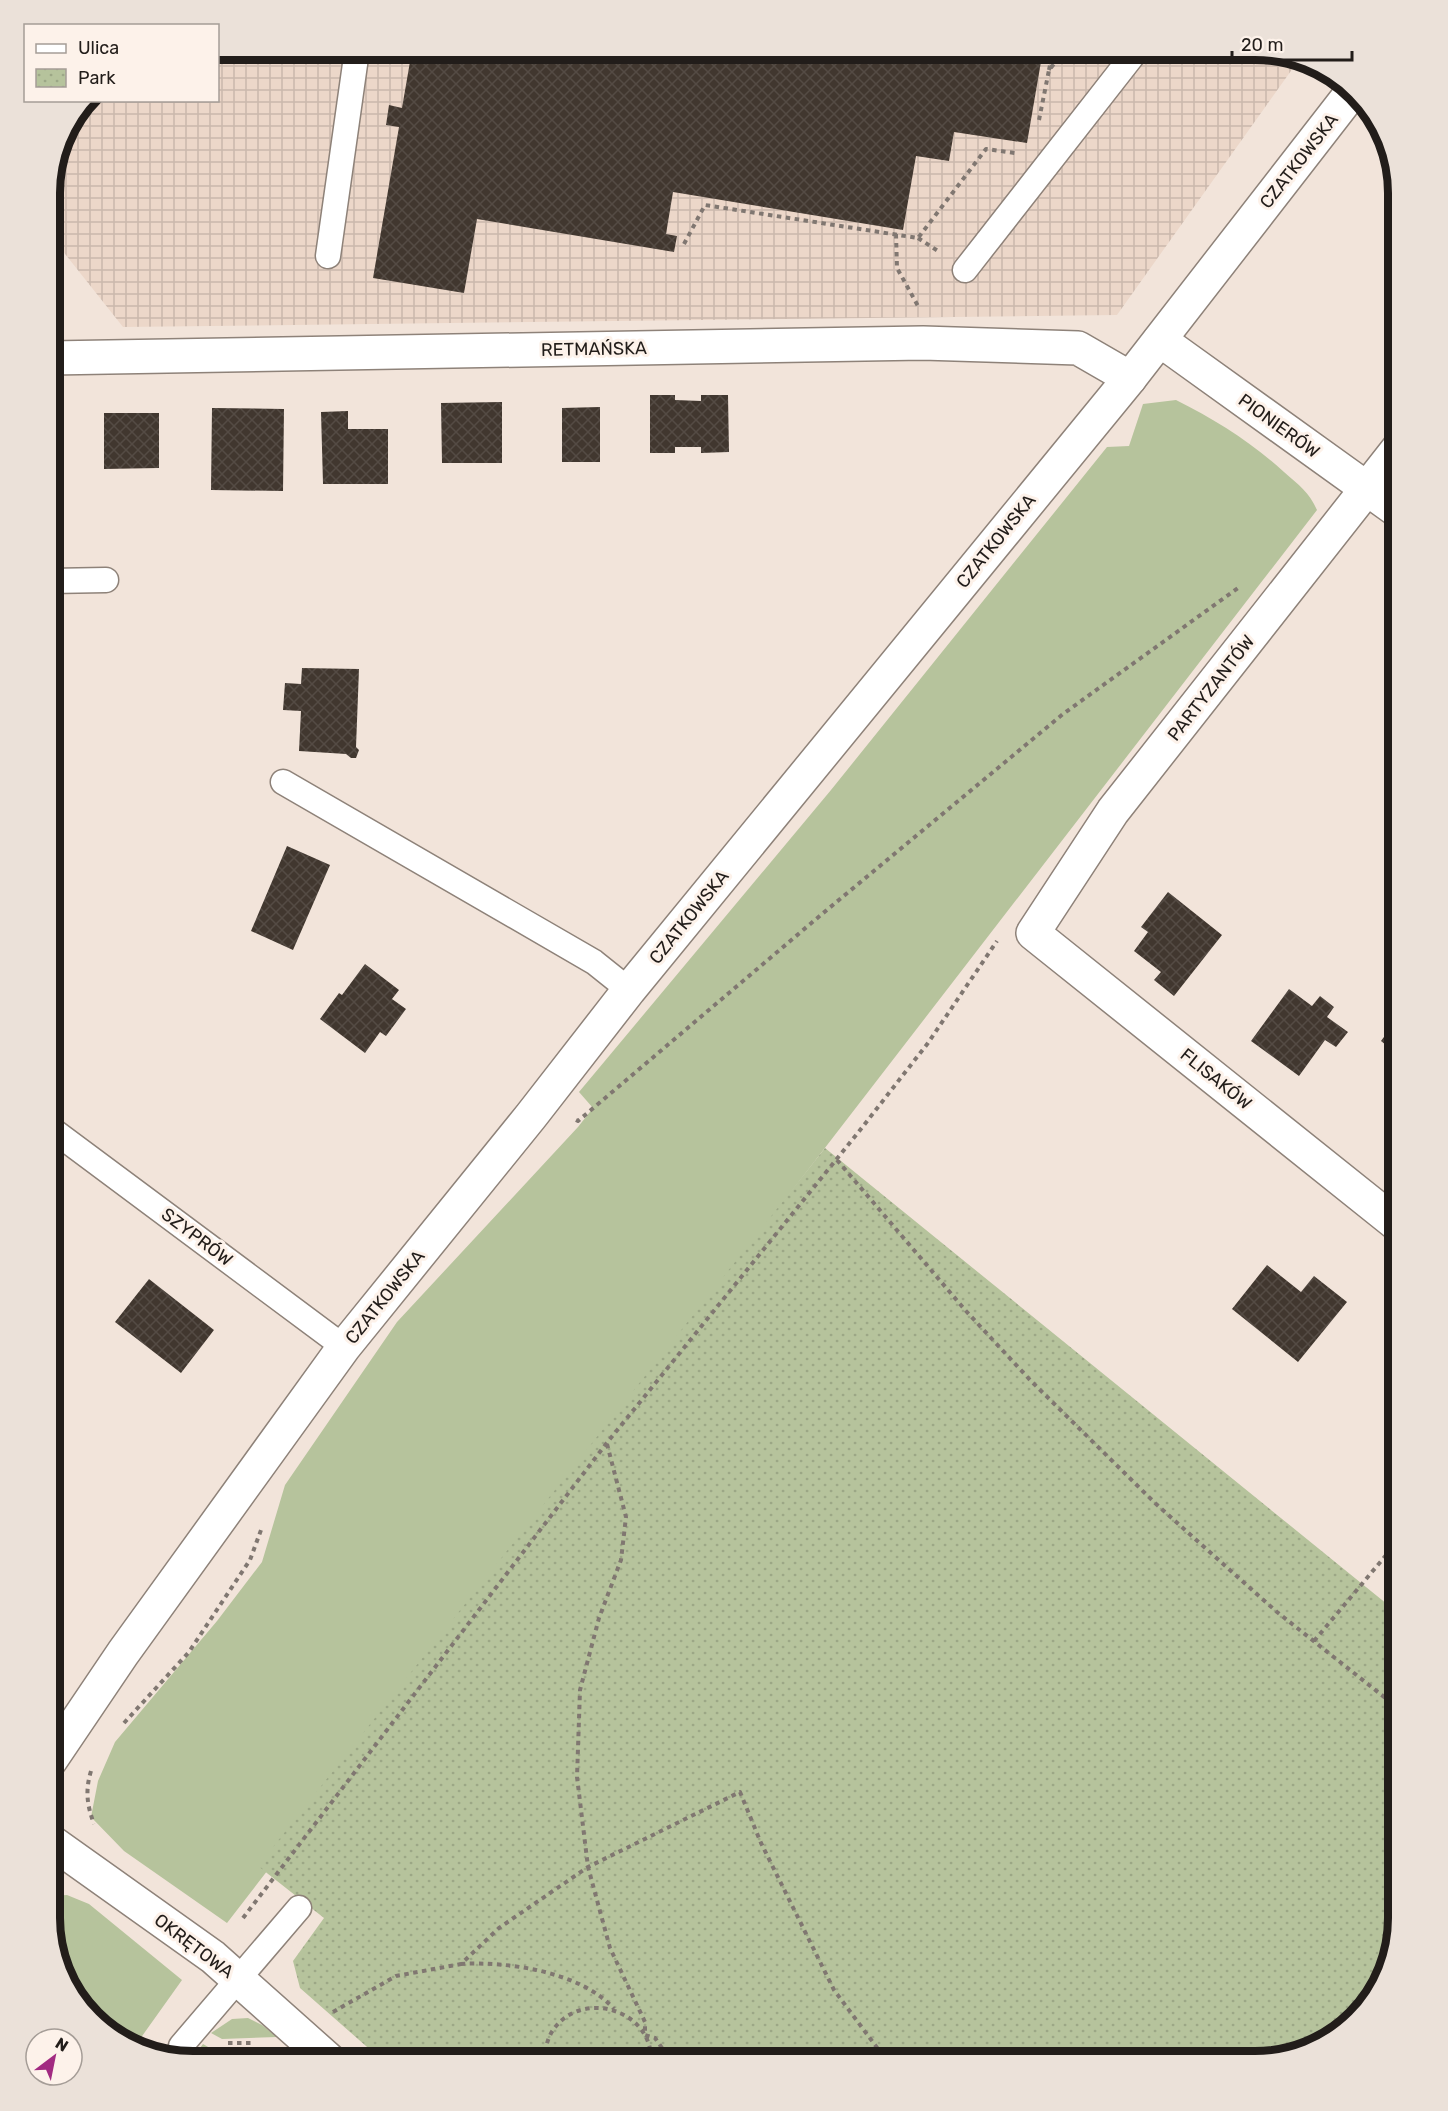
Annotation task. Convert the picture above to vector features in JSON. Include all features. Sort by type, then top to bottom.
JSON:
[{"type":"street","name":"CZATKOWSKA","points":[[60,1746],[123,1653],[344,1347],[531,1116],[629,990],[1130,378],[1348,98]]},
{"type":"street","name":"PIONIERÓW","points":[[1160,340],[1388,504]]},
{"type":"street","name":"RETMAŃSKA","points":[[60,358],[923,343],[1078,348],[1130,378]]},
{"type":"street","name":"PARTYZANTÓW","points":[[1033,933],[1113,811],[1388,462]]},
{"type":"street","name":"FLISAKÓW","points":[[1033,933],[1388,1218]]},
{"type":"street","name":"OKRĘTOWA","points":[[60,1848],[213,1958],[318,2051]]},
{"type":"lane","points":[[328,256],[356,60]]},
{"type":"lane","points":[[965,270],[1129,60]]},
{"type":"lane","points":[[60,581],[106,580]]},
{"type":"lane","points":[[283,782],[594,962],[629,990]]},
{"type":"lane","name":"SZYPRÓW","points":[[60,1135],[344,1347]]},
{"type":"lane","points":[[188,2037],[299,1908]]},
{"type":"path","points":[[1038,124],[1051,60]]},
{"type":"path","points":[[1049,70],[1057,60]]},
{"type":"path","points":[[684,244],[705,205],[918,238],[986,149],[1020,154]]},
{"type":"path","points":[[896,234],[897,268],[922,312],[923,343]]},
{"type":"path","points":[[531,1116],[578,1121],[830,907],[1063,714],[1245,584]]},
{"type":"path","points":[[213,1958],[606,1444],[837,1160],[928,1043],[998,939]]},
{"type":"path","points":[[837,1160],[966,1311],[1031,1382],[1155,1503],[1277,1612],[1388,1700]]},
{"type":"path","points":[[606,1444],[626,1516],[621,1560],[599,1618],[580,1690],[577,1777],[588,1867],[610,1948],[645,2022],[649,2051]]},
{"type":"path","points":[[120,1727],[189,1652],[250,1560],[261,1529]]},
{"type":"path","points":[[1314,1641],[1388,1553]]},
{"type":"path","points":[[95,1761],[87,1785],[86,1800],[95,1827]]},
{"type":"path","points":[[461,1964],[499,1928],[588,1867],[740,1792],[761,1843],[834,1990],[880,2051]]},
{"type":"path","points":[[188,2037],[214,2044],[318,2051],[330,2014],[396,1976],[461,1964],[501,1963],[540,1971],[589,1989],[606,2000],[615,2010]]},
{"type":"path","points":[[545,2051],[553,2030],[565,2018],[579,2010],[595,2007],[615,2010],[627,2015],[640,2026],[645,2035],[655,2038],[664,2051]]},
{"type":"shaded area","points":[[219,60],[1264,60],[1294,66],[1117,315],[123,327],[60,248],[60,184],[70,142],[82,119],[96,102],[219,102]]},
{"type":"green space","points":[[1176,400],[1246,441],[1272,461],[1303,489],[1317,510],[227,1923],[124,1851],[91,1817],[98,1781],[115,1742],[217,1621],[262,1562],[285,1485],[397,1322],[578,1127],[593,1108],[579,1092],[831,790],[1107,447],[1129,446],[1143,404]]},
{"type":"green space","points":[[825,1148],[1388,1605],[1388,1918],[1383,1953],[1378,1969],[1361,1999],[1336,2024],[1306,2041],[1273,2050],[372,2051],[300,1988],[293,1961],[324,1918],[258,1866]]},
{"type":"green space","points":[[60,1895],[67,1895],[89,1904],[182,1980],[140,2039],[112,2024],[87,1999],[78,1985],[70,1969],[61,1936]]},
{"type":"green space","points":[[248,2018],[262,2025],[277,2037],[222,2039],[211,2033],[232,2019]]},
{"type":"green space","points":[[203,2044],[215,2051],[198,2051]]},
{"type":"building","points":[[410,60],[1041,60],[1027,143],[954,132],[949,161],[916,156],[903,230],[673,192],[666,234],[677,236],[674,252],[477,219],[464,293],[373,278],[399,127],[386,125],[389,105],[402,108]]},
{"type":"building","points":[[650,395],[675,395],[675,400],[701,401],[701,395],[728,395],[729,452],[701,453],[701,447],[675,447],[675,453],[650,453]]},
{"type":"building","points":[[502,402],[502,463],[442,463],[441,403]]},
{"type":"building","points":[[600,407],[600,462],[562,462],[562,408]]},
{"type":"building","points":[[212,408],[284,409],[283,491],[211,490]]},
{"type":"building","points":[[348,411],[348,429],[388,429],[388,484],[323,484],[321,412]]},
{"type":"building","points":[[104,413],[159,413],[159,468],[104,469]]},
{"type":"building","points":[[302,668],[359,669],[356,747],[359,750],[356,758],[351,758],[346,754],[299,751],[301,711],[283,710],[285,683],[301,684]]},
{"type":"building","points":[[287,846],[330,865],[293,950],[251,931]]},
{"type":"building","points":[[1168,892],[1222,935],[1174,996],[1154,980],[1161,972],[1134,951],[1148,932],[1141,927]]},
{"type":"building","points":[[365,964],[399,990],[392,999],[406,1009],[386,1036],[380,1032],[365,1053],[320,1019],[339,993],[342,995]]},
{"type":"building","points":[[1289,989],[1312,1006],[1320,996],[1334,1007],[1327,1017],[1348,1032],[1336,1047],[1325,1040],[1299,1076],[1251,1041]]},
{"type":"building","points":[[1388,1032],[1388,1052],[1386,1045],[1381,1041]]},
{"type":"building","points":[[1267,1265],[1301,1292],[1314,1276],[1347,1302],[1298,1362],[1232,1309]]},
{"type":"building","points":[[149,1279],[214,1330],[181,1373],[115,1322]]}]
